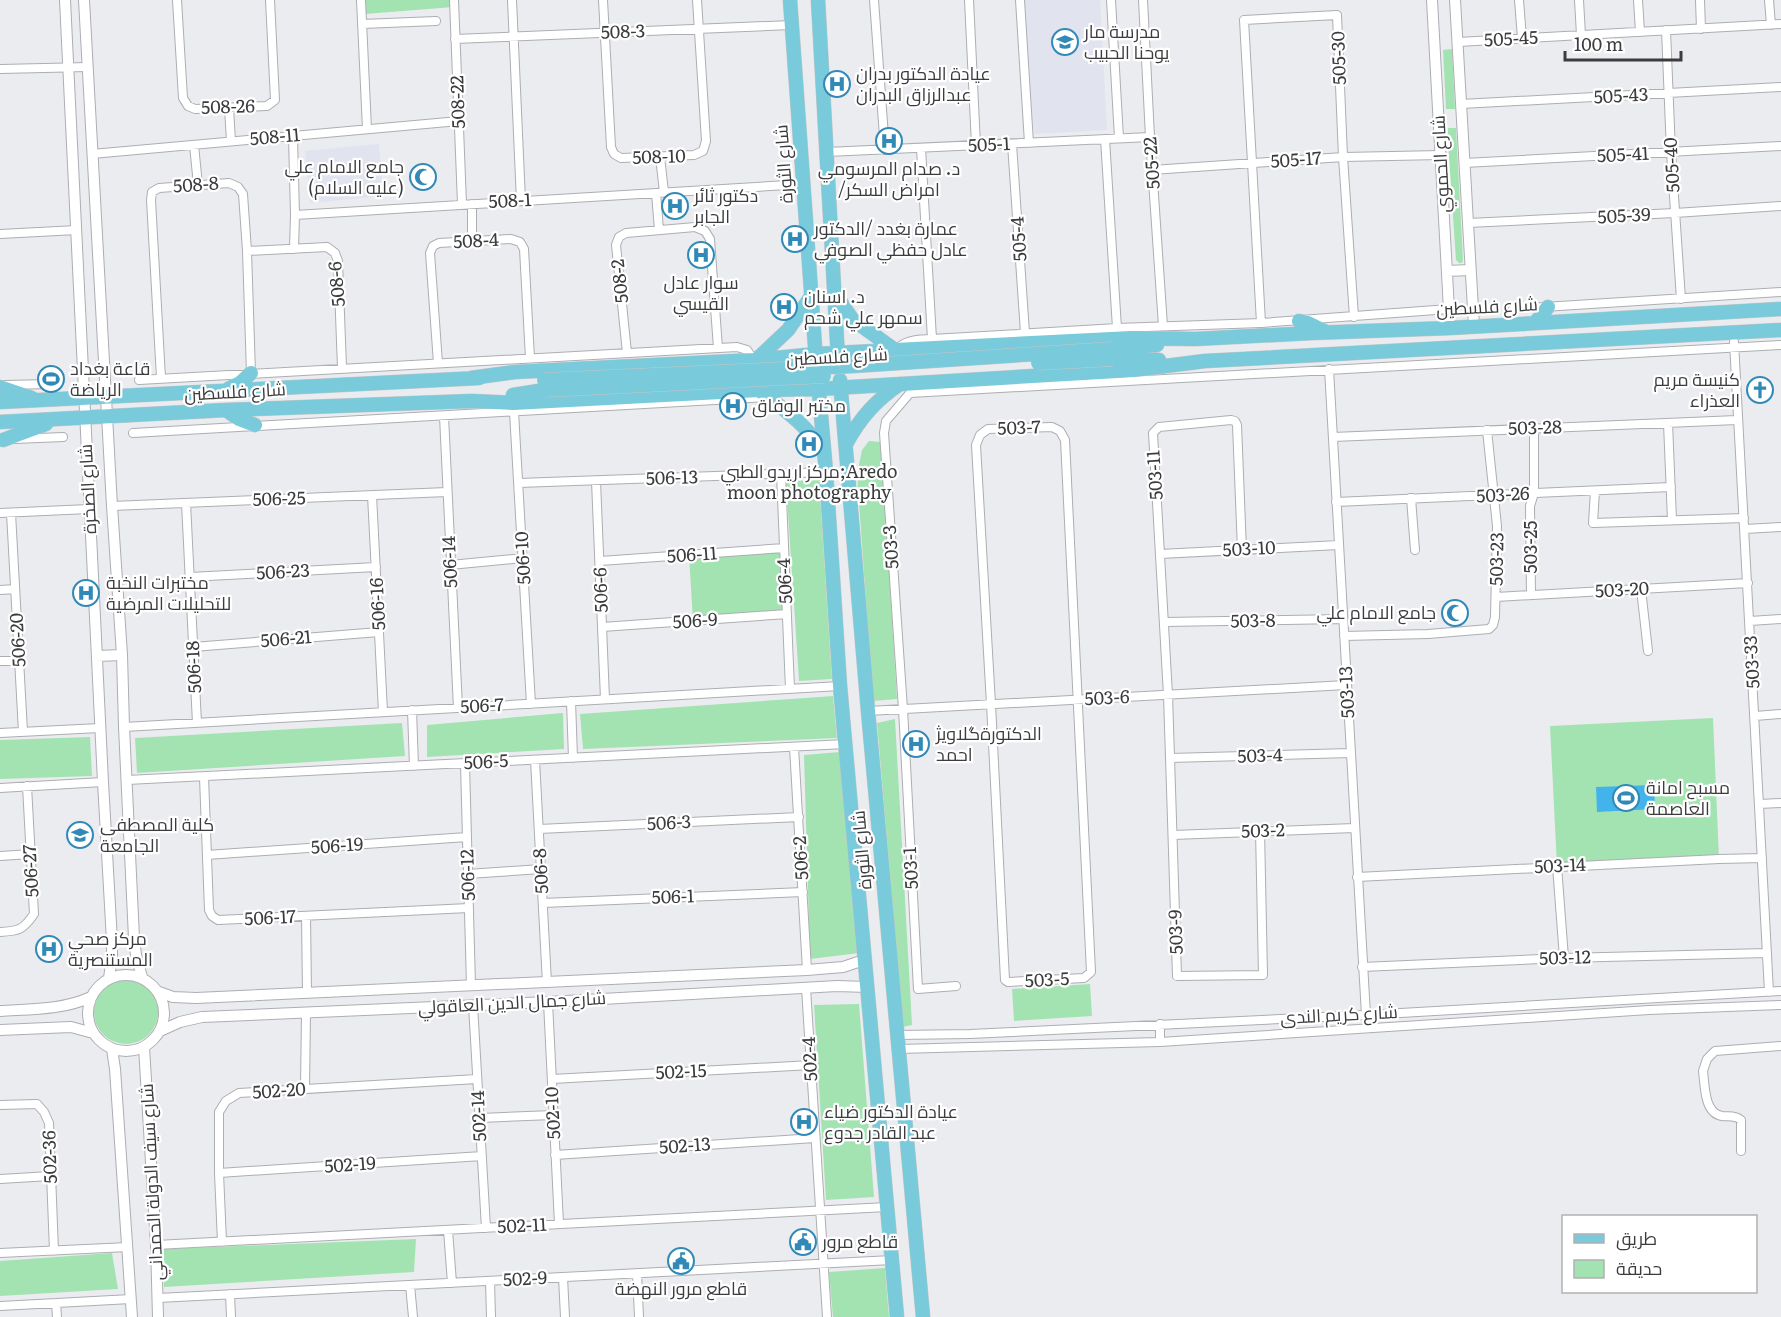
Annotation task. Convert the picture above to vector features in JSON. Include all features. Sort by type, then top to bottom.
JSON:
[{"type":"main road","name":"شارع الثورة","points":[[790,0],[816,357]]},
{"type":"main road","points":[[818,0],[838,356]]},
{"type":"main road","points":[[797,94],[824,92]]},
{"type":"main road","points":[[835,294],[852,320],[895,350]]},
{"type":"main road","points":[[755,360],[788,330],[812,295]]},
{"type":"main road","points":[[1534,323],[1548,307]]},
{"type":"main road","name":"شارع فلسطين","points":[[0,402],[471,378],[515,372],[838,356],[895,350],[1132,338],[1195,339],[1450,328],[1781,309]]},
{"type":"main road","points":[[1299,321],[1326,332]]},
{"type":"main road","name":"شارع فلسطين","points":[[0,422],[472,400],[513,403],[763,394],[840,383],[906,388],[1134,370],[1205,361],[1509,352],[1733,332],[1781,330]]},
{"type":"main road","name":"شارع فلسطين","points":[[471,378],[544,385],[855,375],[1112,354],[1195,339]]},
{"type":"main road","name":"شارع فلسطين","points":[[1112,354],[1205,361]]},
{"type":"main road","points":[[222,391],[240,383],[251,374]]},
{"type":"main road","name":"شارع الثورة","points":[[840,383],[923,1317]]},
{"type":"main road","name":"شارع فلسطين","points":[[472,400],[544,385]]},
{"type":"main road","name":"شارع الثورة","points":[[818,385],[840,686],[897,1317]]},
{"type":"main road","points":[[0,386],[37,399]]},
{"type":"main road","points":[[846,444],[868,409],[885,394],[906,388]]},
{"type":"main road","points":[[763,394],[795,418],[813,436],[823,452]]},
{"type":"main road","points":[[226,410],[255,425]]},
{"type":"main road","points":[[2,440],[55,419]]},
{"type":"main road","points":[[854,845],[880,843]]},
{"type":"street","name":"شارع الصخرة","points":[[65,0],[112,941],[109,978]]},
{"type":"street","name":"شارع الصخرة","points":[[84,0],[122,655],[134,938],[142,977]]},
{"type":"street","name":"508-26","points":[[177,0],[183,98],[188,106],[195,109],[267,106],[275,100],[270,0]]},
{"type":"street","points":[[361,0],[367,129]]},
{"type":"street","name":"508-22","points":[[454,0],[459,121],[472,241]]},
{"type":"street","points":[[512,0],[521,201]]},
{"type":"street","points":[[603,0],[605,33]]},
{"type":"street","name":"508-10","points":[[605,33],[611,147],[614,154],[621,158],[694,155],[703,151],[706,141],[698,0]]},
{"type":"street","points":[[874,0],[885,150]]},
{"type":"street","points":[[969,0],[976,145]]},
{"type":"street","points":[[1020,0],[1029,143]]},
{"type":"street","name":"505-22","points":[[1111,0],[1119,138]]},
{"type":"street","name":"505-22","points":[[1143,0],[1163,326]]},
{"type":"street","name":"شارع الحموي","points":[[1432,0],[1450,328]]},
{"type":"street","name":"شارع الحموي","points":[[1455,0],[1474,326]]},
{"type":"street","points":[[1519,0],[1522,38]]},
{"type":"street","points":[[1579,0],[1581,35]]},
{"type":"street","points":[[1638,0],[1640,32]]},
{"type":"street","points":[[1700,0],[1701,28]]},
{"type":"street","points":[[1770,0],[1771,25]]},
{"type":"street","name":"505-30","points":[[1253,163],[1244,20],[1337,15],[1343,157]]},
{"type":"street","points":[[362,24],[436,21]]},
{"type":"street","name":"505-45","points":[[1458,42],[1781,24]]},
{"type":"street","name":"508-3","points":[[455,39],[791,25]]},
{"type":"street","name":"505-40","points":[[1666,30],[1671,152],[1681,299]]},
{"type":"street","points":[[0,69],[88,67]]},
{"type":"street","name":"505-43","points":[[1461,104],[1781,87]]},
{"type":"street","points":[[229,108],[231,141]]},
{"type":"street","name":"508-11","points":[[92,154],[459,121]]},
{"type":"street","points":[[293,136],[296,215],[294,249]]},
{"type":"street","name":"505-1","points":[[828,152],[1150,137]]},
{"type":"street","points":[[1105,139],[1117,328]]},
{"type":"street","name":"505-4","points":[[1012,144],[1025,333]]},
{"type":"street","points":[[194,145],[198,185]]},
{"type":"street","name":"505-41","points":[[1464,163],[1781,146]]},
{"type":"street","points":[[921,148],[932,339]]},
{"type":"street","name":"505-17","points":[[1152,170],[1343,157],[1441,155]]},
{"type":"street","points":[[659,230],[660,157]]},
{"type":"street","points":[[1343,157],[1354,317]]},
{"type":"street","points":[[1253,163],[1261,323]]},
{"type":"street","name":"508-8","points":[[161,378],[152,192],[159,188],[229,183],[238,187],[243,194],[251,374]]},
{"type":"street","name":"508-1","points":[[296,215],[804,184]]},
{"type":"street","name":"505-39","points":[[1468,223],[1781,206]]},
{"type":"street","name":"508-2","points":[[627,353],[616,245],[619,237],[626,232],[696,227],[705,231],[710,239],[717,348]]},
{"type":"street","points":[[0,234],[77,230]]},
{"type":"street","name":"508-4","points":[[438,363],[430,253],[433,246],[439,243],[472,241],[511,239],[520,243],[524,249],[530,358]]},
{"type":"street","name":"508-6","points":[[247,251],[327,247],[335,253],[338,261],[342,368]]},
{"type":"street","points":[[1447,271],[1470,270]]},
{"type":"street","points":[[1513,309],[1781,292]]},
{"type":"street","points":[[895,350],[909,340],[1117,328],[1299,321],[1449,309]]},
{"type":"street","name":"503-33","points":[[1733,332],[1769,992]]},
{"type":"street","points":[[906,388],[1329,369],[1509,352],[1781,345]]},
{"type":"street","points":[[139,380],[740,347],[747,350],[755,360]]},
{"type":"street","name":"503-13","points":[[1329,369],[1366,1015]]},
{"type":"street","points":[[0,386],[50,384]]},
{"type":"street","name":"503-3","points":[[903,709],[884,433],[886,421],[906,388]]},
{"type":"street","points":[[133,433],[514,412],[763,394]]},
{"type":"street","name":"506-10","points":[[514,412],[531,704]]},
{"type":"street","name":"506-14","points":[[444,416],[458,708]]},
{"type":"street","name":"503-11","points":[[1168,695],[1153,433],[1159,427],[1231,420],[1238,425],[1242,550]]},
{"type":"street","name":"503-28","points":[[1333,437],[1737,420]]},
{"type":"street","points":[[1668,423],[1672,520]]},
{"type":"street","name":"503-7","points":[[991,704],[976,445],[980,435],[988,429],[1052,427],[1060,431],[1065,440],[1078,700]]},
{"type":"street","name":"503-25","points":[[1531,595],[1530,506],[1534,494],[1534,428]]},
{"type":"street","name":"503-23","points":[[1344,636],[1428,634],[1489,629],[1492,625],[1495,617],[1498,543],[1487,430]]},
{"type":"street","points":[[2,440],[63,437]]},
{"type":"street","name":"506-13","points":[[519,483],[826,472]]},
{"type":"street","name":"506-4","points":[[781,474],[790,688]]},
{"type":"street","name":"506-6","points":[[596,481],[605,699]]},
{"type":"street","name":"503-26","points":[[1336,502],[1671,487]]},
{"type":"street","points":[[1595,490],[1593,523],[1744,518]]},
{"type":"street","name":"506-25","points":[[112,506],[447,492]]},
{"type":"street","name":"506-16","points":[[372,495],[383,712]]},
{"type":"street","points":[[1411,498],[1415,550]]},
{"type":"street","name":"506-18","points":[[186,503],[197,723]]},
{"type":"street","points":[[0,513],[89,509]]},
{"type":"street","name":"506-20","points":[[11,513],[23,732]]},
{"type":"street","points":[[1745,529],[1781,527]]},
{"type":"street","name":"503-10","points":[[1160,554],[1339,545]]},
{"type":"street","name":"506-11","points":[[600,561],[784,548]]},
{"type":"street","points":[[450,565],[523,558]]},
{"type":"street","name":"506-23","points":[[190,577],[376,567]]},
{"type":"street","name":"503-20","points":[[1496,597],[1748,583]]},
{"type":"street","points":[[0,590],[15,589]]},
{"type":"street","points":[[1641,589],[1648,651]]},
{"type":"street","name":"506-9","points":[[602,627],[787,614]]},
{"type":"street","name":"503-8","points":[[1164,622],[1343,619]]},
{"type":"street","points":[[1750,621],[1781,619]]},
{"type":"street","name":"506-21","points":[[193,647],[379,632]]},
{"type":"street","points":[[96,656],[122,655]]},
{"type":"street","points":[[0,661],[19,661]]},
{"type":"street","name":"503-6","points":[[868,711],[1346,685]]},
{"type":"street","name":"506-7","points":[[124,727],[840,686]]},
{"type":"street","name":"503-9","points":[[1168,695],[1177,976],[1263,975],[1260,830]]},
{"type":"street","name":"503-5","points":[[991,704],[1005,980],[1008,982],[1030,981],[1084,978],[1091,972],[1078,700]]},
{"type":"street","points":[[571,701],[573,758]]},
{"type":"street","name":"503-1","points":[[903,709],[918,989],[956,986]]},
{"type":"street","points":[[412,710],[414,766]]},
{"type":"street","points":[[1755,716],[1781,714]]},
{"type":"street","points":[[0,733],[100,728]]},
{"type":"street","name":"506-5","points":[[127,780],[845,744]]},
{"type":"street","name":"506-2","points":[[794,747],[807,970]]},
{"type":"street","name":"503-4","points":[[1170,758],[1350,753]]},
{"type":"street","name":"506-8","points":[[535,760],[547,982]]},
{"type":"street","name":"506-12","points":[[465,764],[471,986]]},
{"type":"street","name":"506-17","points":[[204,777],[209,910],[218,920],[469,908]]},
{"type":"street","points":[[0,788],[103,782]]},
{"type":"street","name":"506-27","points":[[0,932],[17,931],[26,925],[34,914],[27,786]]},
{"type":"street","points":[[1759,804],[1781,803]]},
{"type":"street","name":"506-3","points":[[538,829],[799,817]]},
{"type":"street","name":"503-2","points":[[1173,835],[1354,828]]},
{"type":"street","name":"506-19","points":[[207,855],[467,837]]},
{"type":"street","points":[[0,856],[31,854]]},
{"type":"street","name":"503-14","points":[[1357,877],[1719,858],[1762,858]]},
{"type":"street","points":[[1557,866],[1564,958]]},
{"type":"street","points":[[468,874],[541,869]]},
{"type":"street","name":"506-1","points":[[543,903],[803,892]]},
{"type":"street","points":[[306,916],[307,993]]},
{"type":"street","name":"503-12","points":[[1362,968],[1564,958],[1767,952]]},
{"type":"street","name":"شارع جمال الدين العاقولي","points":[[159,992],[173,997],[196,998],[471,986],[807,970],[851,966],[864,960]]},
{"type":"street","points":[[836,968],[837,986]]},
{"type":"street","points":[[120,975],[142,977],[159,992],[165,1012],[164,1022],[153,1040],[144,1047],[123,1051],[112,1048],[93,1033],[88,1015],[91,997],[109,978],[120,975]]},
{"type":"street","name":"شارع جمال الدين العاقولي","points":[[160,1031],[180,1022],[202,1017],[548,1002],[837,986],[867,987]]},
{"type":"street","name":"502-4","points":[[806,988],[827,1317]]},
{"type":"street","name":"شارع كريم الندى","points":[[898,1042],[970,1034],[1366,1015],[1781,991]]},
{"type":"street","points":[[1702,996],[1704,1008]]},
{"type":"street","points":[[0,1011],[57,1008],[91,997]]},
{"type":"street","name":"502-10","points":[[548,1002],[559,1224]]},
{"type":"street","name":"502-14","points":[[473,1005],[486,1228]]},
{"type":"street","name":"شارع كريم الندى","points":[[898,1042],[1160,1041],[1781,1005]]},
{"type":"street","points":[[305,1088],[306,1012]]},
{"type":"street","points":[[1160,1024],[1160,1041]]},
{"type":"street","points":[[0,1030],[71,1027],[93,1033]]},
{"type":"street","points":[[1741,1151],[1741,1119],[1720,1116],[1713,1112],[1709,1106],[1704,1065],[1715,1051],[1781,1046]]},
{"type":"street","name":"شارع سيف الدولة الحمداني","points":[[144,1047],[158,1317]]},
{"type":"street","name":"شارع سيف الدولة الحمداني","points":[[112,1048],[132,1317]]},
{"type":"street","name":"502-15","points":[[552,1078],[811,1065]]},
{"type":"street","name":"502-20","points":[[222,1242],[219,1112],[226,1101],[239,1093],[477,1079]]},
{"type":"street","name":"502-36","points":[[0,1105],[37,1104],[49,1123],[54,1251]]},
{"type":"street","points":[[480,1118],[554,1114]]},
{"type":"street","name":"502-13","points":[[555,1155],[815,1138]]},
{"type":"street","name":"502-19","points":[[219,1173],[482,1156]]},
{"type":"street","points":[[0,1179],[50,1176]]},
{"type":"street","name":"502-11","points":[[156,1245],[887,1207]]},
{"type":"street","points":[[448,1230],[452,1283]]},
{"type":"street","points":[[0,1253],[128,1247]]},
{"type":"street","name":"502-9","points":[[158,1298],[892,1260]]},
{"type":"street","points":[[637,1273],[639,1317]]},
{"type":"street","points":[[563,1277],[565,1317]]},
{"type":"street","points":[[490,1281],[491,1317]]},
{"type":"street","points":[[410,1285],[413,1317]]},
{"type":"street","points":[[230,1294],[231,1317]]},
{"type":"street","points":[[0,1306],[131,1299]]},
{"type":"street","points":[[56,1303],[57,1317]]},
{"type":"shaded area","name":"مدرسة مار يوحنا الحبيب","points":[[1024,0],[1100,0],[1107,130],[1034,133]]},
{"type":"shaded area","points":[[379,144],[383,196],[310,203],[305,151]]},
{"type":"green space","points":[[364,0],[454,0],[454,7],[365,14]]},
{"type":"green space","points":[[1452,49],[1455,109],[1446,109],[1443,50]]},
{"type":"green space","points":[[1447,128],[1456,128],[1462,263],[1456,260]]},
{"type":"green space","points":[[869,441],[881,442],[897,699],[873,701],[857,474],[862,450]]},
{"type":"green space","points":[[819,479],[832,679],[799,681],[786,482]]},
{"type":"green space","points":[[784,548],[787,614],[693,621],[689,555]]},
{"type":"green space","points":[[833,696],[837,738],[583,749],[580,714]]},
{"type":"green space","points":[[563,713],[564,749],[427,757],[427,725]]},
{"type":"green space","points":[[1713,718],[1719,859],[1557,866],[1550,726]]},
{"type":"green space","points":[[895,719],[912,1025],[903,1027],[877,723]]},
{"type":"green space","points":[[402,723],[405,756],[137,773],[135,738]]},
{"type":"green space","points":[[90,737],[92,776],[0,779],[0,740]]},
{"type":"green space","points":[[840,752],[859,953],[810,959],[804,755]]},
{"type":"green space","points":[[126,980],[144,986],[152,994],[158,1012],[152,1030],[144,1038],[126,1044],[108,1038],[100,1030],[94,1012],[100,994],[108,986]]},
{"type":"green space","points":[[1090,984],[1092,1016],[1014,1021],[1012,989]]},
{"type":"green space","points":[[859,1004],[874,1197],[826,1200],[814,1005]]},
{"type":"green space","points":[[416,1239],[414,1272],[164,1287],[164,1249]]},
{"type":"green space","points":[[112,1253],[118,1289],[0,1296],[0,1261]]},
{"type":"green space","points":[[885,1268],[889,1317],[833,1317],[829,1272]]},
{"type":"water","name":"مسبح امانة العاصمة","points":[[1654,785],[1655,809],[1597,812],[1596,787]]},
{"type":"place","name":"مدرسة مار يوحنا الحبيب","points":[[1065,42]]},
{"type":"place","name":"عيادة الدكتور بدران عبدالرزاق البدران","points":[[837,84]]},
{"type":"place","name":"د. صدام المرسومي /امراض السكر","points":[[889,141]]},
{"type":"place","name":"جامع الامام علي (عليه السلام)","points":[[423,177]]},
{"type":"place","name":"دكتور ثائر الجابر","points":[[675,206]]},
{"type":"place","name":"عمارة بغدد /الدكتور عادل حفظي الصوفي","points":[[795,239]]},
{"type":"place","name":"سوار عادل القيسي","points":[[701,255]]},
{"type":"place","name":"د. اسنان سمهر علي شحم","points":[[784,307]]},
{"type":"place","name":"قاعة بغداد الرياضة","points":[[51,379]]},
{"type":"place","name":"كنيسة مريم العذراء","points":[[1760,390]]},
{"type":"place","name":"مختبر الوفاق","points":[[733,406]]},
{"type":"place","name":"مركز اريدو الطبي;Aredo moon photography","points":[[809,444]]},
{"type":"place","name":"مختبرات النخبة للتحليلات المرضية","points":[[86,593]]},
{"type":"place","name":"جامع الامام علي","points":[[1455,613]]},
{"type":"place","name":"الدكتورةگلاويژ احمد","points":[[916,744]]},
{"type":"place","name":"مسبح امانة العاصمة","points":[[1626,798]]},
{"type":"place","name":"كلية المصطفى الجامعة","points":[[80,835]]},
{"type":"place","name":"مركز صحي المستنصرية","points":[[49,949]]},
{"type":"place","name":"عيادة الدكتور ضياء عبد القادر جدوع","points":[[804,1122]]},
{"type":"place","name":"قاطع مرور","points":[[803,1242]]},
{"type":"place","name":"قاطع مرور النهضة","points":[[681,1261]]}]
